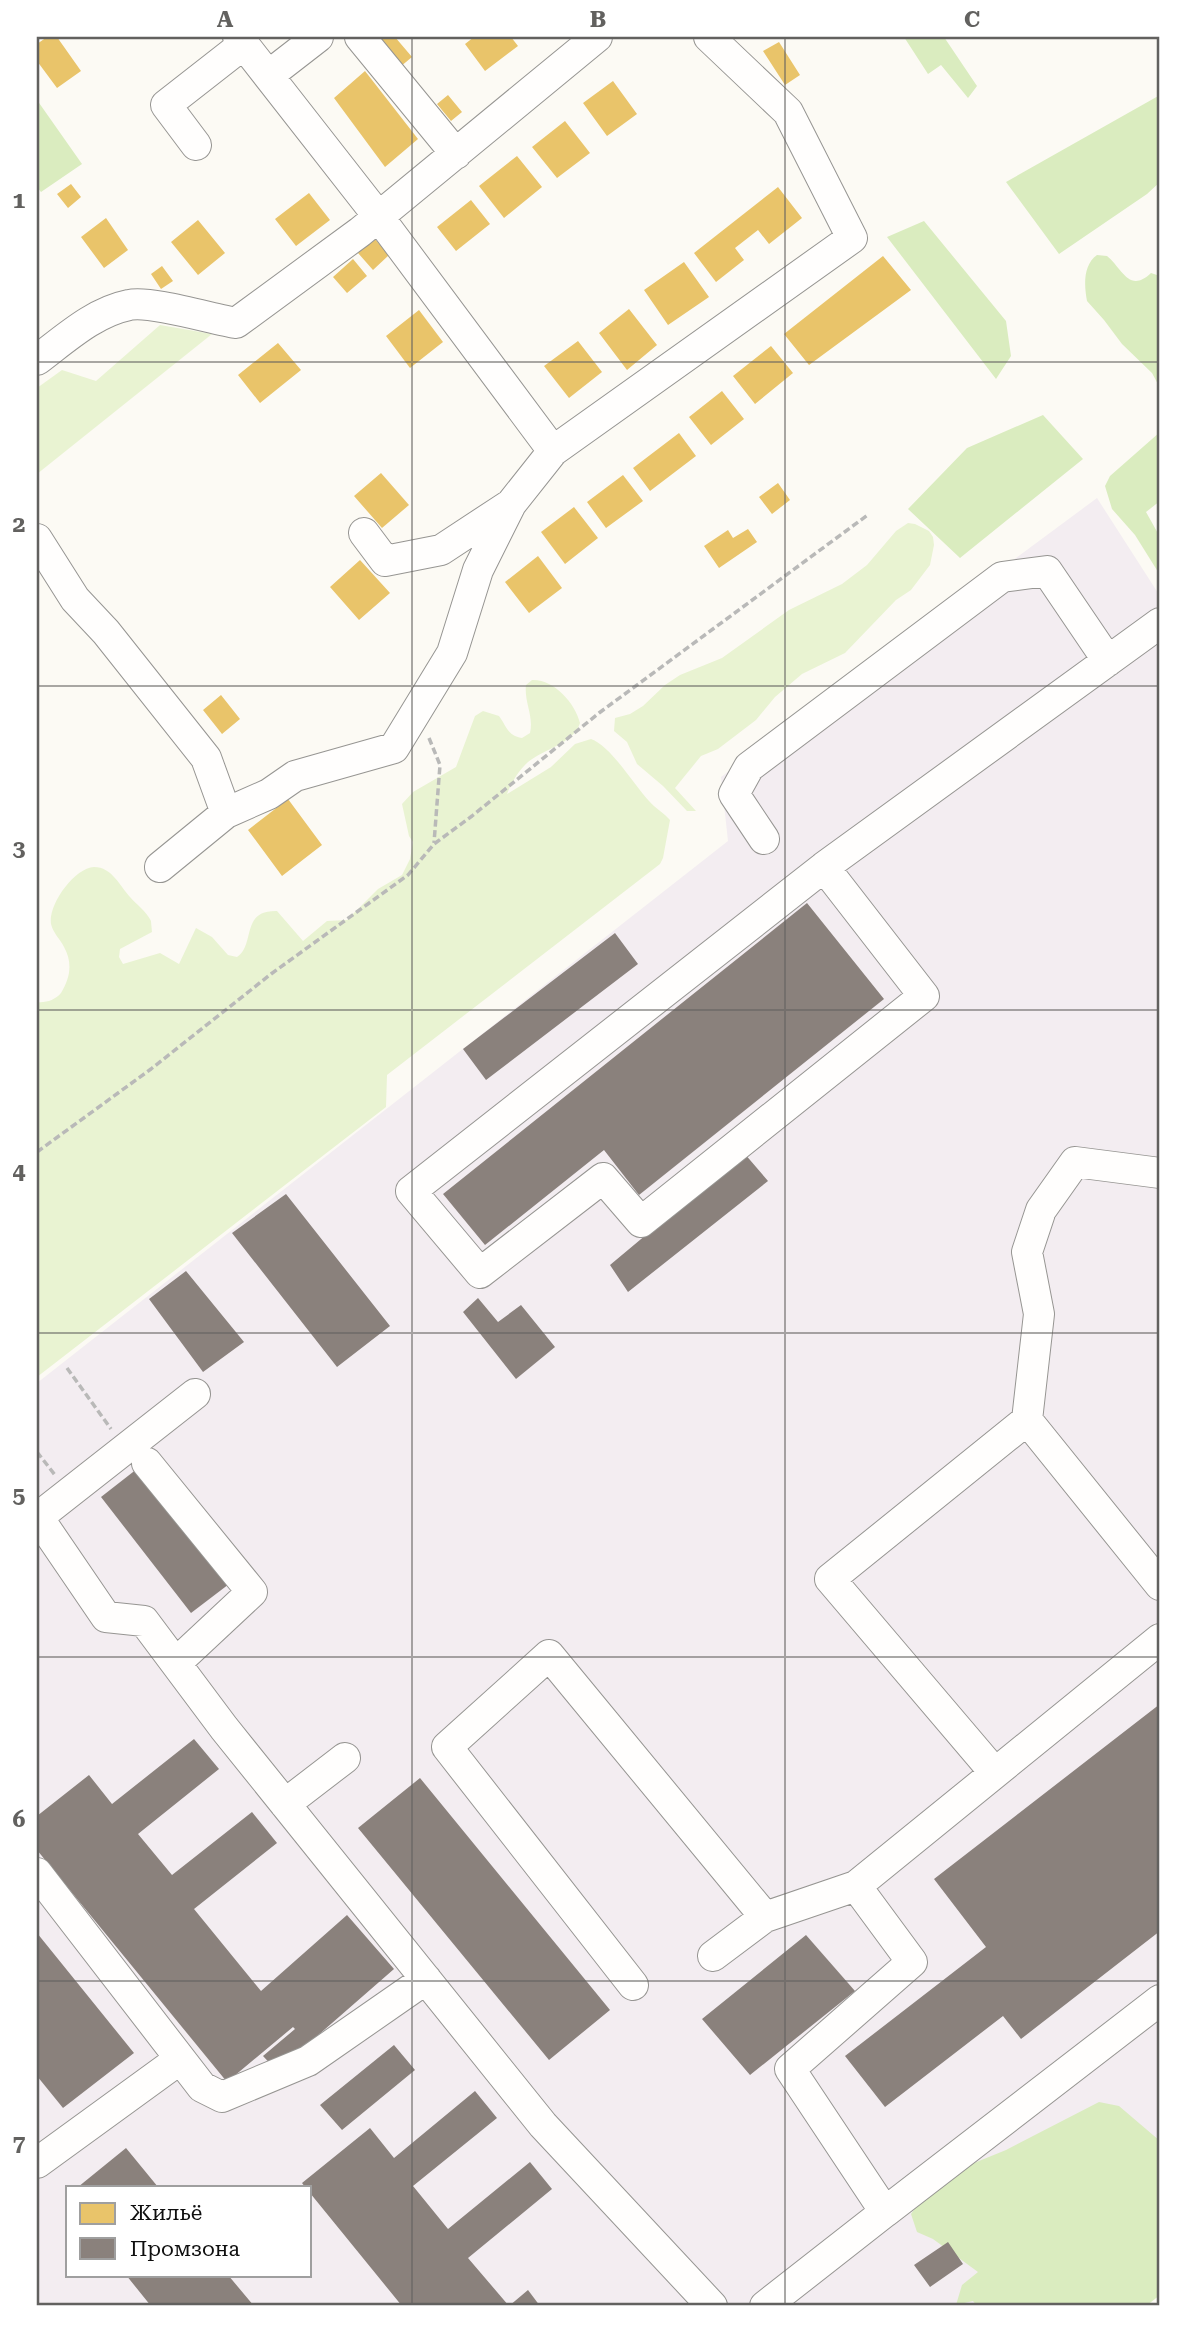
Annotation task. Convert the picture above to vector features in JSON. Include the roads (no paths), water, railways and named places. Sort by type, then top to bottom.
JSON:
[{"type":"street","points":[[269,75],[318,37]]},
{"type":"street","points":[[360,37],[456,154]]},
{"type":"street","points":[[37,360],[96,317],[131,304],[166,308],[236,323],[360,232],[597,37]]},
{"type":"street","points":[[160,867],[226,813],[269,794],[295,776],[394,748],[452,653],[478,570],[511,504],[553,451],[852,238],[788,112],[709,37]]},
{"type":"street","points":[[196,145],[166,105],[241,40],[378,216],[553,451]]},
{"type":"street","points":[[364,533],[385,561],[441,550],[511,504]]},
{"type":"street","points":[[37,539],[75,599],[106,632],[206,758],[226,813]]},
{"type":"street","points":[[764,839],[734,794],[749,767],[1002,577],[1047,571],[1108,661]]},
{"type":"street","points":[[824,867],[924,996],[641,1222],[603,1178],[480,1273],[411,1191],[824,867],[1160,623]]},
{"type":"street","points":[[995,1773],[830,1579],[1027,1420],[1039,1314],[1027,1252],[1041,1210],[1075,1163],[1160,1173]]},
{"type":"street","points":[[195,1394],[136,1455],[37,1521],[44,1526],[106,1617],[144,1621],[285,1804],[543,2125],[712,2306]]},
{"type":"street","points":[[1027,1420],[1160,1585]]},
{"type":"street","points":[[136,1455],[252,1592],[176,1663]]},
{"type":"street","points":[[713,1956],[765,1917],[856,1886],[1160,1639]]},
{"type":"street","points":[[632,1985],[447,1746],[549,1656],[765,1917]]},
{"type":"street","points":[[285,1804],[345,1758]]},
{"type":"street","points":[[37,1873],[202,2087],[222,2097],[308,2061],[426,1979]]},
{"type":"street","points":[[856,1886],[912,1962],[790,2069],[885,2212]]},
{"type":"street","points":[[765,2306],[1160,2000]]},
{"type":"street","points":[[37,2163],[180,2059]]}]
